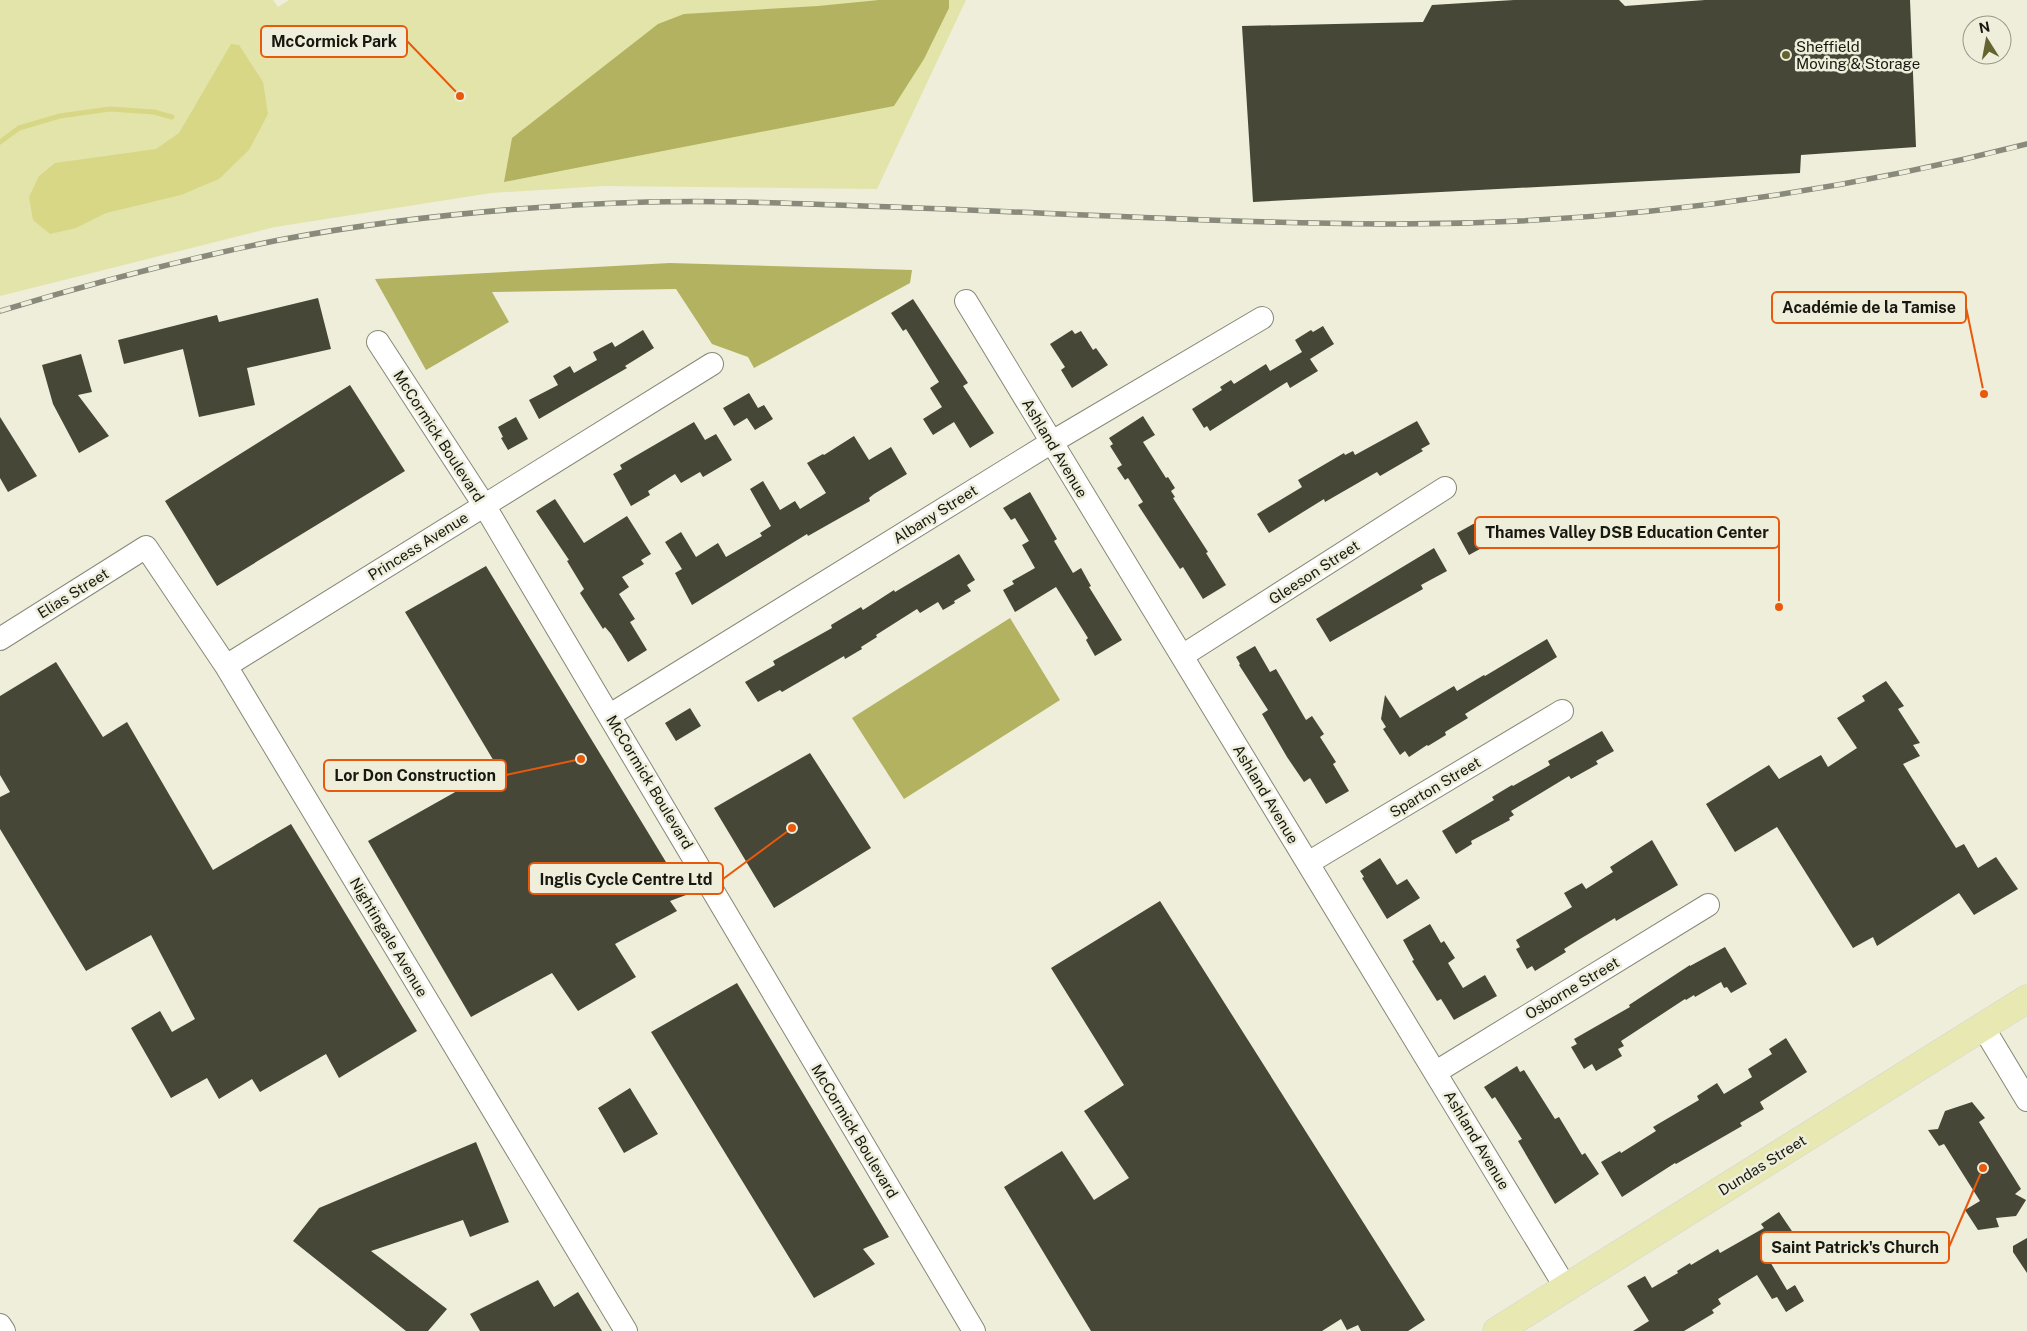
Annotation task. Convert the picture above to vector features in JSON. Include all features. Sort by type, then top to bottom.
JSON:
[{"type":"main road","name":"Dundas Street","points":[[1496,1331],[1524,1324],[1566,1288],[2027,998]]},
{"type":"street","name":"Ashland Avenue","points":[[966,300],[1566,1288]]},
{"type":"street","name":"Albany Street","points":[[610,715],[1052,442],[1262,318]]},
{"type":"street","name":"McCormick Boulevard","points":[[378,342],[484,505],[974,1331]]},
{"type":"street","name":"Princess Avenue","points":[[226,666],[712,364]]},
{"type":"street","name":"Gleeson Street","points":[[1182,656],[1445,488]]},
{"type":"street","name":"Nightingale Avenue","points":[[146,547],[226,666],[626,1331]]},
{"type":"street","name":"Elias Street","points":[[0,639],[146,547]]},
{"type":"street","name":"Sparton Street","points":[[1308,863],[1562,711]]},
{"type":"street","name":"Osborne Street","points":[[1436,1072],[1708,905]]},
{"type":"street","points":[[1982,1027],[2027,1100]]},
{"type":"street","points":[[0,1325],[4,1331]]},
{"type":"green space","points":[[0,0],[273,0],[278,7],[289,0],[966,0],[877,189],[604,186],[491,193],[275,227],[0,296]]},
{"type":"shaded area","points":[[879,0],[949,0],[949,8],[924,59],[894,106],[504,182],[512,138],[658,24],[684,14],[818,6]]},
{"type":"shaded area","points":[[231,44],[239,45],[263,82],[268,114],[249,150],[219,179],[181,195],[106,213],[76,228],[50,234],[33,220],[29,197],[39,176],[55,163],[156,149],[179,133]]},
{"type":"shaded area","points":[[670,263],[912,270],[910,283],[754,368],[748,357],[712,344],[676,289],[492,292],[509,322],[426,370],[375,279]]},
{"type":"shaded area","points":[[1010,618],[1060,700],[904,799],[852,718]]},
{"type":"building","points":[[1514,0],[1619,0],[1625,6],[1705,0],[1910,0],[1916,147],[1801,155],[1800,173],[1253,202],[1242,26],[1423,22],[1432,5]]},
{"type":"building","points":[[318,298],[331,349],[247,368],[255,405],[199,417],[183,349],[124,364],[118,340],[217,315],[219,322]]},
{"type":"building","points":[[913,299],[968,383],[963,386],[994,433],[970,448],[954,422],[933,435],[923,419],[942,407],[930,388],[939,382],[906,329],[903,331],[891,313]]},
{"type":"building","points":[[1323,326],[1334,344],[1310,359],[1318,371],[1290,388],[1287,382],[1210,431],[1207,426],[1204,428],[1192,409],[1222,390],[1220,387],[1231,380],[1234,384],[1266,364],[1270,371],[1302,352],[1295,340],[1311,330],[1313,332]]},
{"type":"building","points":[[643,330],[654,348],[625,366],[627,368],[539,419],[529,400],[558,385],[553,376],[570,366],[574,373],[597,360],[593,352],[612,342],[615,347]]},
{"type":"building","points":[[1072,330],[1075,334],[1081,331],[1093,350],[1096,348],[1108,365],[1072,388],[1061,370],[1065,367],[1050,344]]},
{"type":"building","points":[[81,354],[92,392],[78,395],[109,436],[79,453],[53,404],[42,365]]},
{"type":"building","points":[[350,385],[405,471],[217,586],[165,501]]},
{"type":"building","points":[[749,393],[758,408],[764,405],[773,419],[755,430],[747,418],[734,426],[723,408]]},
{"type":"building","points":[[1143,416],[1155,435],[1143,442],[1166,478],[1168,477],[1175,488],[1171,491],[1175,497],[1173,498],[1208,552],[1206,553],[1226,585],[1203,599],[1183,567],[1180,569],[1138,505],[1143,502],[1128,478],[1125,480],[1117,468],[1122,465],[1110,446],[1113,444],[1109,438]]},
{"type":"building","points":[[0,417],[37,476],[8,492],[0,478]]},
{"type":"building","points":[[516,417],[528,439],[508,450],[501,438],[503,437],[498,427]]},
{"type":"building","points":[[1417,421],[1430,444],[1421,449],[1423,451],[1380,476],[1377,472],[1325,502],[1324,499],[1269,533],[1257,514],[1302,487],[1298,480],[1344,453],[1345,455],[1353,451],[1355,455]]},
{"type":"building","points":[[694,422],[705,440],[716,434],[732,460],[703,477],[700,472],[681,483],[675,474],[648,491],[650,495],[631,506],[613,474],[622,469],[620,465]]},
{"type":"building","points":[[854,436],[869,460],[891,447],[907,474],[874,494],[869,498],[870,501],[808,536],[807,534],[692,605],[675,573],[682,569],[665,542],[681,532],[696,557],[718,543],[726,557],[762,536],[760,533],[771,526],[750,489],[763,481],[780,510],[795,501],[800,509],[826,493],[807,463],[824,455]]},
{"type":"building","points":[[1030,492],[1057,539],[1054,541],[1073,573],[1081,568],[1091,586],[1089,587],[1122,640],[1095,656],[1086,640],[1088,638],[1056,587],[1015,612],[1003,590],[1014,584],[1012,581],[1035,568],[1022,545],[1029,541],[1015,518],[1011,520],[1003,508]]},
{"type":"building","points":[[555,499],[584,543],[627,516],[651,554],[641,560],[644,564],[622,577],[629,587],[619,594],[635,619],[630,622],[647,650],[628,662],[611,634],[605,627],[603,629],[580,593],[584,589],[567,561],[569,560],[536,511]]},
{"type":"building","points":[[1475,523],[1487,545],[1469,555],[1457,533]]},
{"type":"building","points":[[1434,548],[1447,571],[1421,585],[1423,589],[1330,642],[1316,619]]},
{"type":"building","points":[[959,554],[975,580],[967,585],[971,591],[954,601],[955,603],[943,610],[938,602],[920,613],[917,609],[876,635],[877,637],[861,647],[862,649],[845,659],[844,656],[782,692],[780,690],[758,702],[745,682],[775,665],[773,661],[832,628],[831,625],[861,607],[863,610],[894,590],[895,592]]},
{"type":"building","points":[[486,566],[686,895],[670,901],[677,911],[615,944],[636,977],[578,1011],[552,973],[471,1017],[368,841],[498,768],[405,612]]},
{"type":"building","points":[[1547,639],[1557,657],[1465,714],[1468,718],[1445,732],[1446,735],[1409,757],[1405,751],[1400,755],[1383,729],[1386,727],[1381,719],[1385,695],[1400,718],[1454,686],[1457,691],[1485,676]]},
{"type":"building","points":[[1255,646],[1270,672],[1276,669],[1306,720],[1312,716],[1324,734],[1320,737],[1336,762],[1333,764],[1349,791],[1326,804],[1310,778],[1304,782],[1287,757],[1262,714],[1268,710],[1239,665],[1236,657]]},
{"type":"building","points":[[56,662],[103,737],[127,722],[213,870],[291,824],[417,1031],[339,1078],[326,1054],[260,1092],[252,1079],[219,1099],[207,1078],[171,1098],[131,1028],[160,1011],[172,1032],[195,1019],[151,935],[86,971],[0,829],[0,797],[10,792],[0,775],[0,696]]},
{"type":"building","points":[[1886,681],[1904,706],[1898,709],[1920,743],[1913,745],[1920,756],[1903,764],[1956,848],[1964,844],[1978,868],[1996,857],[2018,889],[1974,915],[1959,893],[1877,946],[1873,937],[1853,948],[1777,827],[1735,852],[1706,804],[1769,765],[1779,779],[1821,755],[1828,767],[1857,748],[1837,718],[1865,701],[1862,696]]},
{"type":"building","points":[[690,708],[701,726],[676,741],[665,723]]},
{"type":"building","points":[[1602,731],[1614,751],[1596,761],[1598,764],[1571,779],[1569,776],[1511,811],[1514,815],[1509,818],[1510,820],[1471,841],[1472,844],[1456,854],[1442,831],[1494,800],[1492,797],[1550,765],[1548,761]]},
{"type":"building","points":[[810,753],[871,848],[774,908],[714,808]]},
{"type":"building","points":[[1652,840],[1678,885],[1616,921],[1615,918],[1580,939],[1564,949],[1566,952],[1535,971],[1532,966],[1527,969],[1516,949],[1520,947],[1516,940],[1572,907],[1564,893],[1582,883],[1586,889],[1613,872],[1610,867]]},
{"type":"building","points":[[1380,858],[1397,885],[1407,879],[1420,898],[1387,919],[1362,878],[1364,877],[1360,871]]},
{"type":"building","points":[[1160,901],[1425,1320],[1408,1331],[1361,1331],[1358,1325],[1347,1330],[1341,1319],[1322,1331],[1091,1331],[1004,1187],[1062,1151],[1094,1200],[1129,1178],[1084,1111],[1124,1085],[1051,968]]},
{"type":"building","points":[[1430,924],[1441,943],[1444,941],[1455,958],[1448,963],[1463,988],[1485,975],[1497,996],[1454,1020],[1441,999],[1437,1001],[1412,961],[1414,960],[1403,940]]},
{"type":"building","points":[[1725,947],[1747,984],[1731,993],[1727,987],[1724,988],[1721,982],[1695,997],[1694,995],[1685,999],[1621,1041],[1624,1046],[1618,1049],[1622,1056],[1596,1071],[1592,1064],[1584,1069],[1571,1047],[1577,1044],[1574,1039],[1630,1007],[1629,1005],[1690,965]]},
{"type":"building","points":[[737,983],[889,1237],[863,1249],[875,1264],[814,1298],[651,1032]]},
{"type":"building","points":[[1786,1038],[1807,1072],[1760,1102],[1764,1109],[1740,1123],[1742,1126],[1675,1163],[1622,1197],[1601,1162],[1620,1151],[1621,1153],[1656,1131],[1653,1127],[1699,1100],[1697,1096],[1717,1083],[1724,1094],[1752,1077],[1748,1069],[1772,1054],[1769,1049]]},
{"type":"building","points":[[1517,1066],[1520,1072],[1524,1070],[1555,1119],[1559,1117],[1582,1155],[1585,1153],[1599,1174],[1555,1204],[1518,1141],[1522,1139],[1495,1097],[1492,1099],[1484,1087]]},
{"type":"building","points":[[630,1088],[658,1134],[624,1153],[598,1108]]},
{"type":"building","points":[[1972,1102],[1985,1118],[1979,1122],[2021,1189],[2015,1194],[2026,1200],[2016,1216],[1996,1218],[1999,1227],[1978,1230],[1965,1210],[1980,1201],[1944,1144],[1939,1146],[1928,1130],[1938,1129],[1945,1111]]},
{"type":"building","points":[[476,1142],[509,1222],[470,1237],[463,1220],[371,1251],[447,1309],[428,1331],[406,1331],[293,1241],[319,1208]]},
{"type":"building","points":[[1779,1212],[1798,1240],[1769,1260],[1787,1290],[1795,1285],[1804,1301],[1786,1312],[1777,1297],[1772,1299],[1757,1275],[1718,1299],[1721,1304],[1712,1310],[1714,1313],[1684,1331],[1633,1331],[1649,1321],[1627,1286],[1645,1276],[1652,1288],[1678,1273],[1677,1271],[1690,1263],[1691,1265],[1718,1249],[1720,1253],[1764,1228],[1761,1224]]},
{"type":"building","points":[[2027,1238],[2027,1273],[2013,1252],[2013,1246]]},
{"type":"building","points":[[538,1280],[554,1307],[578,1292],[602,1331],[480,1331],[470,1314]]},
{"type":"waterway","points":[[0,142],[19,128],[60,116],[110,109],[154,112],[172,117]]},
{"type":"railway","points":[[0,311],[139,272],[279,240],[416,219],[555,206],[647,202],[739,202],[1263,222],[1467,223],[1628,213],[1789,193],[1949,163],[2027,144]]},
{"type":"place","name":"Sheffield Moving & Storage","points":[[1786,55]]},
{"type":"place","name":"McCormick Park","points":[[460,96]]},
{"type":"place","name":"Académie de la Tamise","points":[[1984,394]]},
{"type":"place","name":"Thames Valley DSB Education Center","points":[[1779,607]]},
{"type":"place","name":"Lor Don Construction","points":[[581,759]]},
{"type":"place","name":"Inglis Cycle Centre Ltd","points":[[792,828]]},
{"type":"place","name":"Saint Patrick's Church","points":[[1983,1168]]}]
